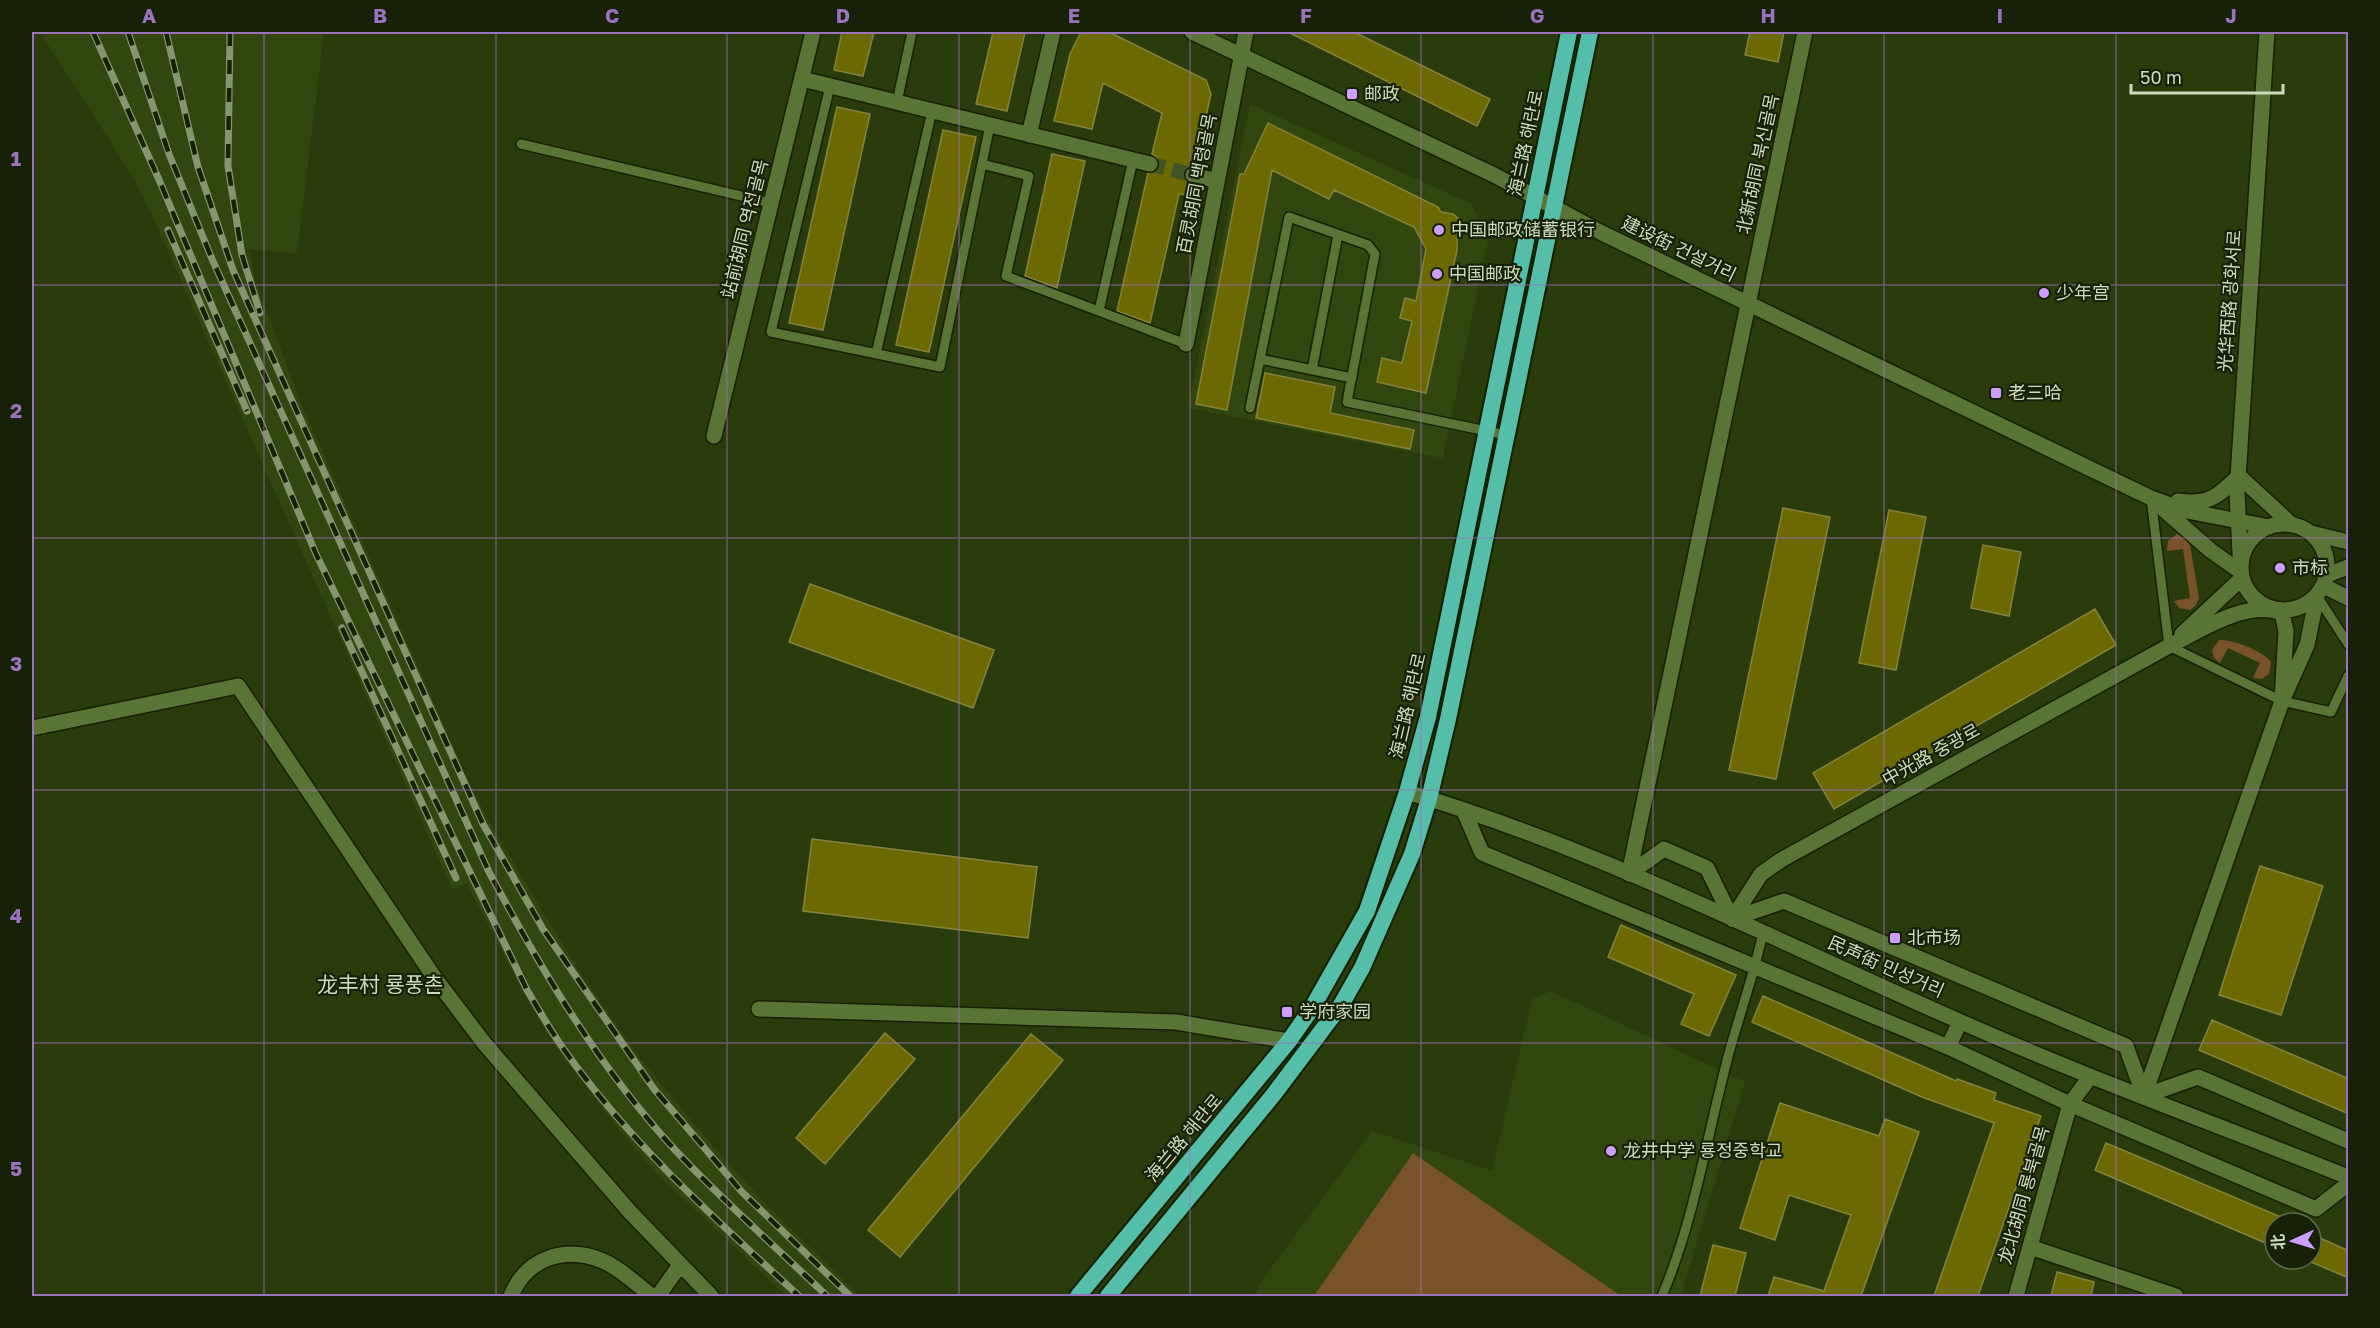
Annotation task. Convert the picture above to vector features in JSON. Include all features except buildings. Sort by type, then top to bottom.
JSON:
[{"type":"highway","name":"海兰路 해란로","points":[[1078,1296],[1289,1041],[1312,1008],[1367,911],[1407,792],[1428,717],[1569,32]]},
{"type":"highway","points":[[1108,1296],[1274,1094],[1341,1005],[1381,926],[1412,854],[1429,799],[1450,708],[1590,32]]},
{"type":"street","name":"站前胡同 역전골목","points":[[714,436],[813,32]]},
{"type":"street","points":[[1029,135],[1053,32]]},
{"type":"street","name":"建设街 건설거리","points":[[1192,32],[1494,175],[1553,209],[2151,498]]},
{"type":"street","name":"百灵胡同 백령골목","points":[[1186,344],[1246,32]]},
{"type":"street","name":"北新胡同 북신골목","points":[[1629,874],[1805,32]]},
{"type":"street","name":"光华西路 광화서로","points":[[2241,576],[2237,521],[2239,476],[2267,32]]},
{"type":"street","points":[[802,79],[1150,164]]},
{"type":"street","points":[[1193,175],[1217,181]]},
{"type":"street","points":[[2151,498],[2196,503],[2207,501],[2221,494],[2239,476],[2291,524],[2311,533],[2349,542]]},
{"type":"street","points":[[2151,498],[2187,511],[2268,527],[2291,524]]},
{"type":"street","points":[[2151,498],[2241,576],[2254,599],[2282,613],[2286,631],[2282,701]]},
{"type":"street","points":[[2241,576],[2242,558],[2247,545],[2268,527]]},
{"type":"street","points":[[2144,1096],[2282,701],[2307,645],[2323,586],[2323,547],[2311,533]]},
{"type":"street","points":[[2272,609],[2301,608],[2323,586],[2349,567]]},
{"type":"street","name":"中光路 중광로","points":[[2169,646],[2241,576]]},
{"type":"street","points":[[2323,586],[2349,598]]},
{"type":"street","name":"中光路 중광로","points":[[1732,919],[1761,874],[1781,860],[2169,646],[2226,618],[2272,609]]},
{"type":"street","points":[[32,728],[238,686],[434,976],[484,1043],[630,1212],[711,1296]]},
{"type":"street","name":"民声街 민성거리","points":[[1407,792],[1464,810],[1629,874],[1960,1022],[2090,1077],[2349,1177]]},
{"type":"street","points":[[1464,810],[1482,853],[1948,1047],[2070,1104],[2316,1209],[2349,1184]]},
{"type":"street","points":[[1629,874],[1664,849],[1707,868],[1732,919],[1784,901],[2115,1041],[2126,1046],[2144,1096]]},
{"type":"street","points":[[759,1009],[1176,1022],[1289,1041]]},
{"type":"street","points":[[1948,1047],[1960,1022]]},
{"type":"street","points":[[2070,1104],[2090,1077]]},
{"type":"street","points":[[2144,1096],[2198,1077],[2349,1141]]},
{"type":"street","name":"龙北胡同 룡북골목","points":[[2016,1296],[2070,1104]]},
{"type":"street","points":[[2030,1247],[2176,1296]]},
{"type":"street","points":[[511,1296],[517,1282],[533,1265],[554,1256],[570,1254],[605,1262],[652,1296]]},
{"type":"street","points":[[658,1296],[680,1265]]},
{"type":"lane","points":[[897,102],[912,32]]},
{"type":"lane","points":[[830,86],[771,332],[940,367],[990,125]]},
{"type":"lane","points":[[876,354],[932,111]]},
{"type":"lane","points":[[522,144],[771,203]]},
{"type":"lane","points":[[1099,311],[1133,160]]},
{"type":"lane","points":[[982,164],[1029,176],[1006,276],[1186,344]]},
{"type":"lane","points":[[1250,408],[1289,217],[1368,245],[1375,254],[1347,402],[1506,435]]},
{"type":"lane","points":[[1312,370],[1338,235]]},
{"type":"lane","points":[[1260,359],[1352,378]]},
{"type":"lane","points":[[2151,498],[2169,646],[2282,701],[2331,712],[2349,676]]},
{"type":"lane","points":[[2323,586],[2349,644]]},
{"type":"lane","points":[[1662,1296],[1680,1255],[1690,1222],[1729,1052],[1756,968],[1763,933]]},
{"type":"shaded area","points":[[40,32],[324,32],[297,254],[249,249],[254,277],[301,403],[468,780],[489,822],[584,979],[640,1058],[707,1139],[763,1201],[860,1296],[786,1296],[654,1171],[619,1130],[556,1047],[528,1001],[467,884],[452,889],[149,209],[134,179]]},
{"type":"shaded area","points":[[1250,104],[1472,204],[1488,241],[1443,458],[1188,408]]},
{"type":"shaded area","points":[[2177,534],[2184,536],[2190,545],[2199,598],[2190,610],[2179,608],[2174,601],[2190,598],[2183,549],[2167,551],[2168,541]]},
{"type":"shaded area","points":[[2219,640],[2255,650],[2267,658],[2271,662],[2269,674],[2262,679],[2253,678],[2260,663],[2228,648],[2220,663],[2214,658],[2212,650]]},
{"type":"shaded area","name":"龙井中学 룡정중학교","points":[[1551,991],[1745,1082],[1681,1296],[1254,1296],[1263,1279],[1372,1131],[1492,1171],[1532,999]]},
{"type":"shaded area","points":[[1413,1153],[1621,1296],[1314,1296]]},
{"type":"tunnel","points":[[1150,164],[1193,175]]},
{"type":"railway","points":[[93,32],[160,182],[316,554],[527,990],[549,1027],[588,1082],[644,1147],[736,1238],[799,1296]]},
{"type":"railway","points":[[128,32],[169,154],[212,259],[489,872],[509,909],[551,982],[597,1053],[648,1120],[713,1188],[827,1296]]},
{"type":"railway","points":[[166,32],[198,167],[233,270],[483,824],[543,929],[654,1089],[742,1192],[850,1296]]},
{"type":"railway","points":[[230,32],[228,166],[242,255],[260,313]]},
{"type":"railway","points":[[168,230],[247,411]]},
{"type":"railway","points":[[342,628],[456,878]]},
{"type":"place","name":"邮政","points":[[1352,94]]},
{"type":"place","name":"中国邮政储蓄银行","points":[[1439,230]]},
{"type":"place","name":"中国邮政","points":[[1437,274]]},
{"type":"place","name":"少年宫","points":[[2044,293]]},
{"type":"place","name":"老三哈","points":[[1996,393]]},
{"type":"place","name":"市标","points":[[2280,568]]},
{"type":"place","name":"北市场","points":[[1895,938]]},
{"type":"place","name":"学府家园","points":[[1287,1012]]},
{"type":"place","name":"龙井中学 룡정중학교","points":[[1611,1151]]},
{"type":"district","name":"龙丰村 룡풍촌","points":[[380,985]]}]
